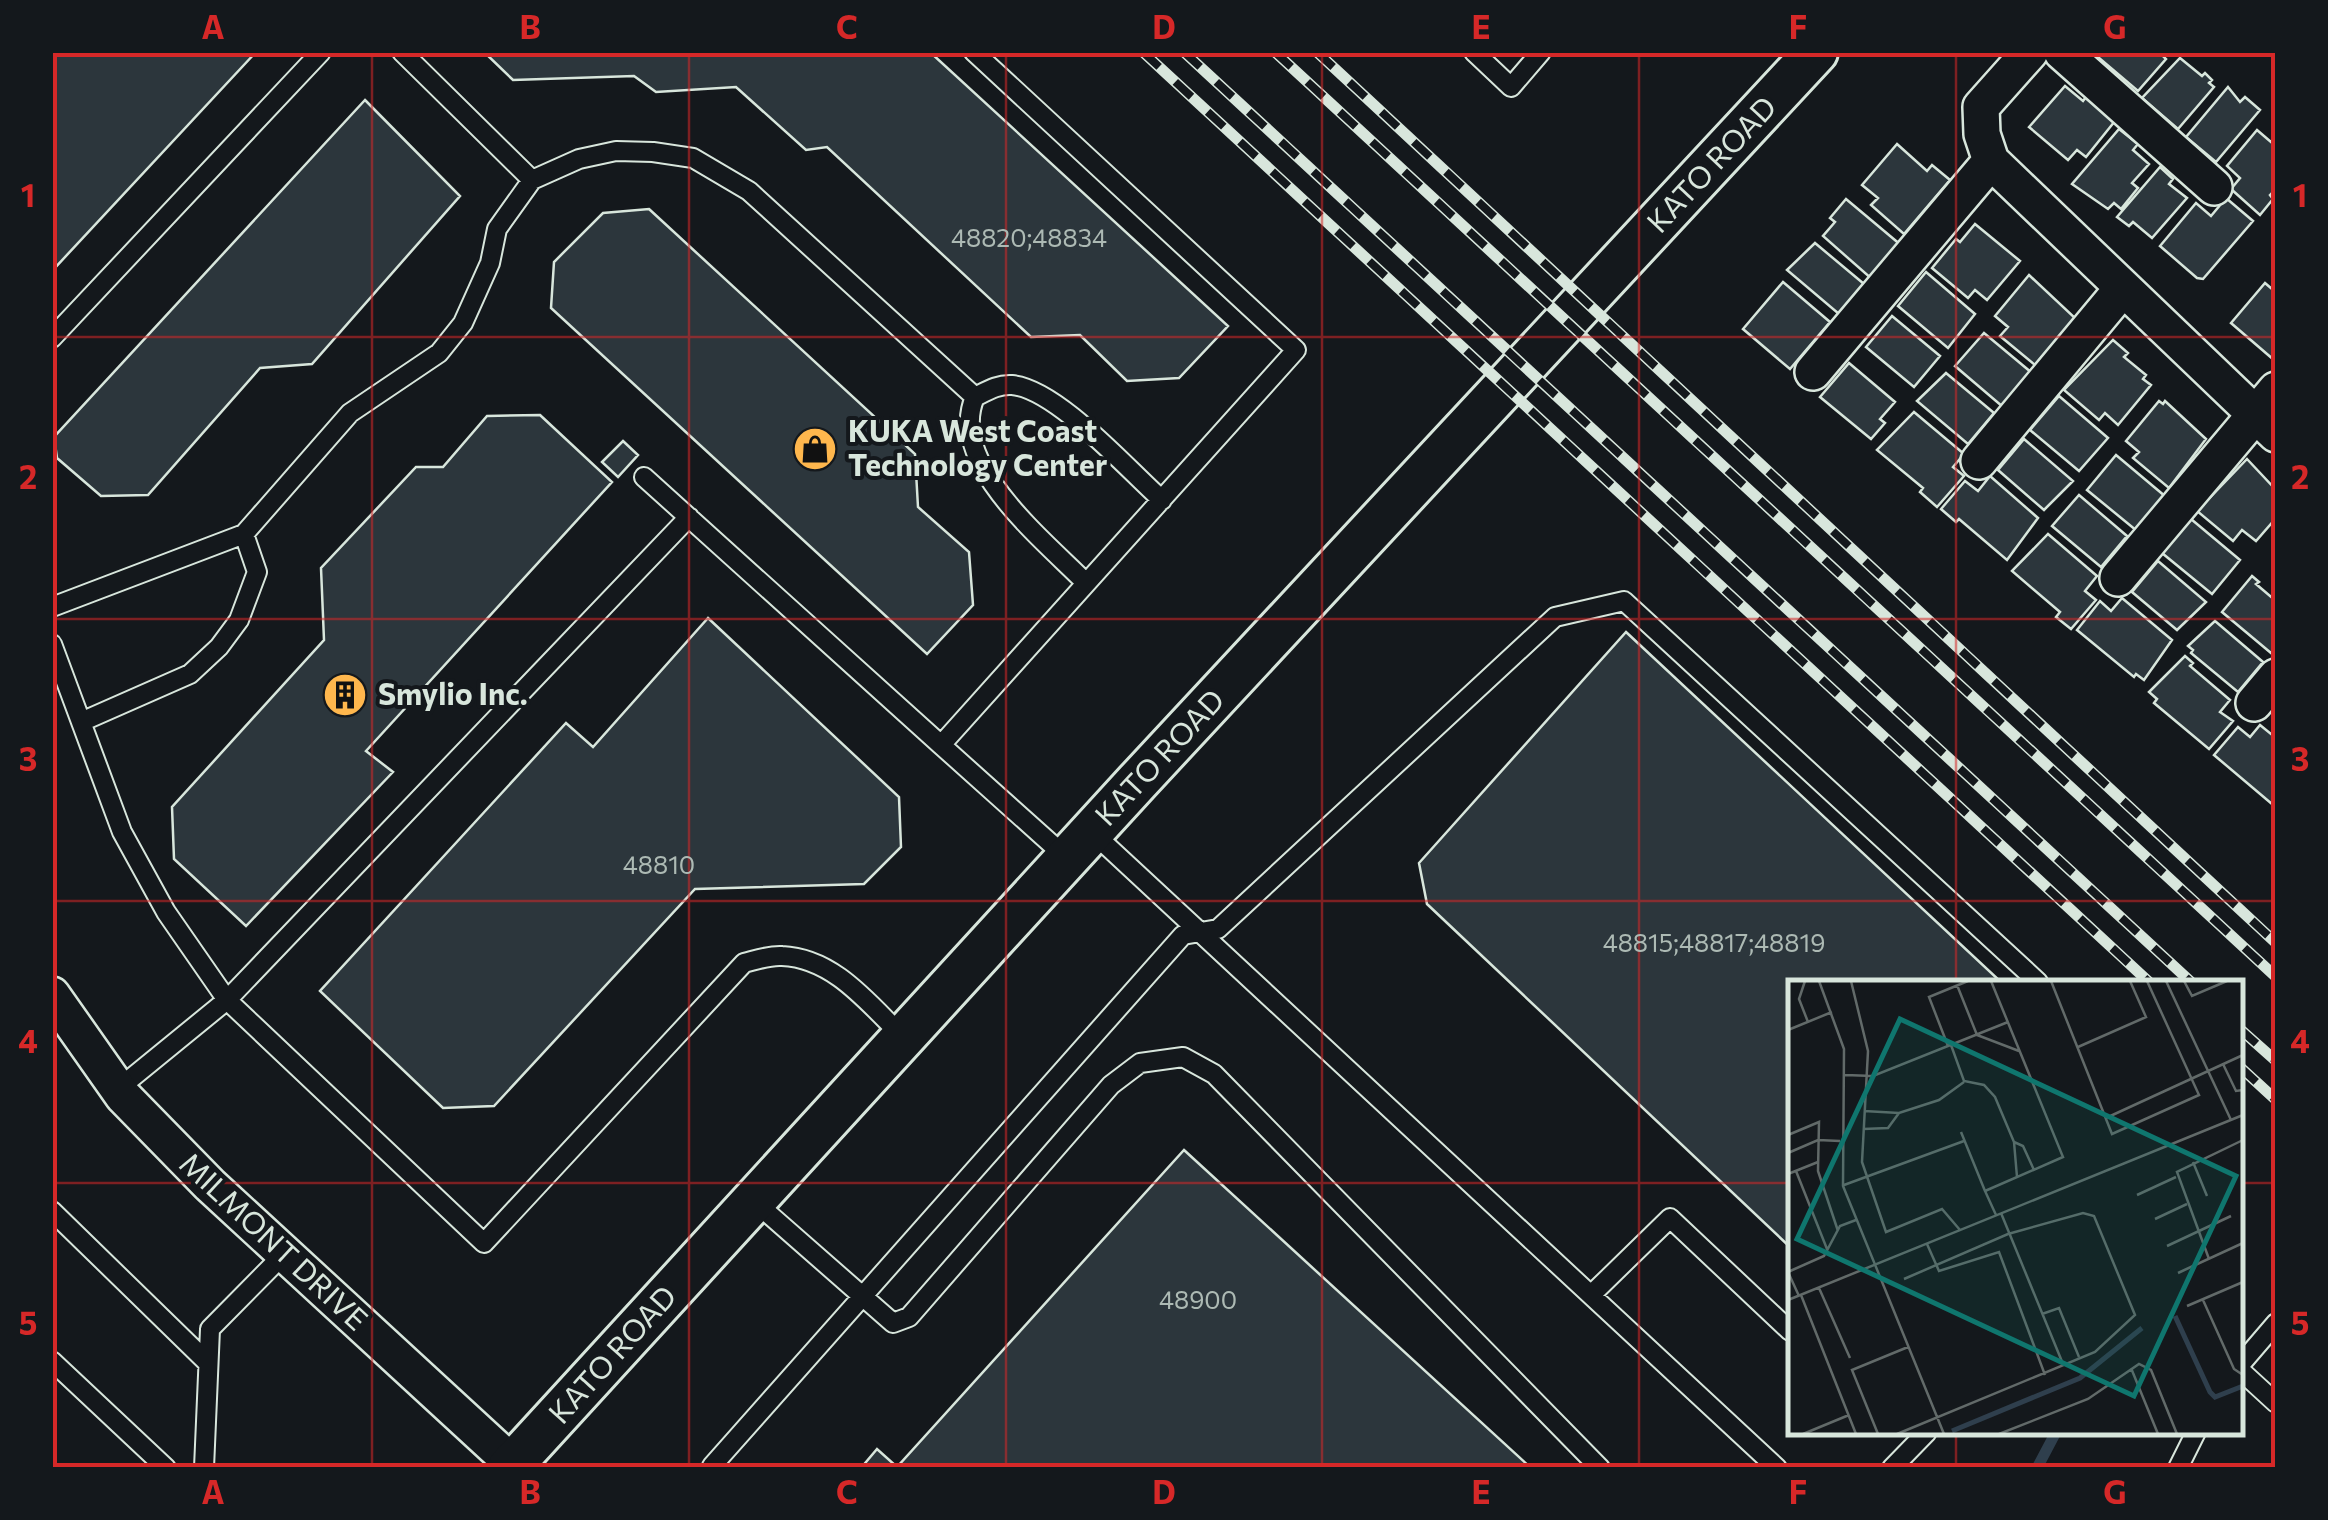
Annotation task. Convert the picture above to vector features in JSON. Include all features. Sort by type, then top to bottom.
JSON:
[{"type":"street","name":"KATO ROAD","points":[[513,1466],[1079,845],[1816,52]]},
{"type":"street","points":[[2030,52],[1980,107],[1982,134],[1991,161],[2123,288],[2269,413],[2118,578]]},
{"type":"street","points":[[2062,52],[2214,188]]},
{"type":"street","points":[[1813,372],[1991,161]]},
{"type":"street","points":[[1980,461],[2123,288]]},
{"type":"street","name":"MILMONT DRIVE","points":[[52,995],[118,1089],[210,1185],[513,1466]]},
{"type":"lane","points":[[52,338],[320,52]]},
{"type":"lane","points":[[402,52],[532,180]]},
{"type":"lane","points":[[941,745],[1296,350],[974,52]]},
{"type":"lane","points":[[1474,52],[1511,87],[1541,52]]},
{"type":"lane","points":[[52,607],[244,534],[350,413],[438,353],[463,323],[490,263],[497,229],[532,180],[579,159],[616,151],[693,158],[749,191],[974,397]]},
{"type":"lane","points":[[974,397],[996,387],[1013,385],[1040,394],[1062,408],[1162,500]]},
{"type":"lane","points":[[974,397],[968,426],[972,446],[988,478],[1086,583]]},
{"type":"lane","points":[[644,477],[941,745],[1199,933],[1777,1468]]},
{"type":"lane","points":[[118,1089],[227,1000],[690,518]]},
{"type":"lane","points":[[81,722],[190,674],[219,648],[240,620],[258,572],[244,534]]},
{"type":"lane","points":[[712,1466],[1183,936],[1218,930],[1555,617],[1624,601],[2036,980]]},
{"type":"lane","points":[[52,644],[122,832],[166,912],[227,1000],[484,1243],[744,963],[779,956],[804,959],[844,978],[903,1037]]},
{"type":"lane","points":[[753,1201],[893,1323],[909,1318],[1111,1085],[1140,1063],[1184,1058],[1214,1074],[1600,1468]]},
{"type":"lane","points":[[52,1211],[208,1364]]},
{"type":"lane","points":[[1591,1296],[1670,1218],[1788,1329]]},
{"type":"lane","points":[[204,1468],[210,1329],[284,1254]]},
{"type":"lane","points":[[2243,1364],[2276,1323]]},
{"type":"lane","points":[[52,1361],[166,1468]]},
{"type":"lane","points":[[2243,1371],[2276,1403]]},
{"type":"lane","points":[[2178,1468],[2194,1435]]},
{"type":"lane","points":[[1892,1468],[1920,1439]]},
{"type":"building","points":[[52,52],[256,52],[52,271]]},
{"type":"building","points":[[484,52],[930,52],[1228,326],[1179,378],[1127,381],[1080,335],[1031,337],[827,147],[806,150],[736,87],[656,92],[634,76],[513,80]]},
{"type":"building","points":[[2092,52],[2159,52],[2166,59],[2138,91]]},
{"type":"building","points":[[2180,58],[2202,76],[2205,73],[2214,87],[2178,129],[2142,98]]},
{"type":"building","points":[[2065,86],[2083,101],[2086,97],[2115,121],[2086,157],[2077,150],[2068,160],[2029,127]]},
{"type":"building","points":[[2228,87],[2240,102],[2245,97],[2260,110],[2216,162],[2186,137]]},
{"type":"building","points":[[365,100],[460,196],[312,364],[260,368],[148,495],[101,496],[57,458],[54,437]]},
{"type":"building","points":[[2119,129],[2138,144],[2133,150],[2149,164],[2132,183],[2138,188],[2121,209],[2114,203],[2108,209],[2072,184]]},
{"type":"building","points":[[2257,130],[2271,142],[2276,137],[2276,189],[2260,215],[2231,189],[2240,178],[2227,166]]},
{"type":"building","points":[[1897,144],[1927,171],[1932,165],[1950,180],[1904,234],[1871,205],[1878,198],[1862,185]]},
{"type":"building","points":[[2160,167],[2173,179],[2169,184],[2187,198],[2152,238],[2133,222],[2129,226],[2117,217]]},
{"type":"building","points":[[2226,198],[2253,221],[2203,279],[2197,278],[2160,246],[2196,203],[2211,216]]},
{"type":"building","points":[[1846,199],[1902,246],[1873,280],[1823,236],[1835,222],[1830,218]]},
{"type":"building","points":[[649,209],[915,454],[918,507],[969,552],[973,605],[927,654],[551,308],[554,262],[603,213]]},
{"type":"building","points":[[1975,224],[2020,261],[1987,300],[1975,290],[1968,298],[1932,268],[1956,239],[1960,242]]},
{"type":"building","points":[[1815,243],[1864,284],[1839,314],[1787,270]]},
{"type":"building","points":[[1926,272],[1975,314],[1948,348],[1898,306]]},
{"type":"building","points":[[2029,275],[2075,318],[2035,365],[2000,336],[2008,327],[1995,316]]},
{"type":"building","points":[[1783,282],[1830,322],[1790,369],[1743,329]]},
{"type":"building","points":[[2265,283],[2272,289],[2276,285],[2274,360],[2231,323]]},
{"type":"building","points":[[1892,316],[1940,356],[1914,387],[1866,347]]},
{"type":"building","points":[[1984,333],[2032,373],[2003,407],[1955,366]]},
{"type":"building","points":[[2113,340],[2128,353],[2124,357],[2146,375],[2143,379],[2151,385],[2118,425],[2105,413],[2099,420],[2064,390]]},
{"type":"building","points":[[1849,363],[1895,402],[1880,419],[1885,423],[1871,439],[1820,397]]},
{"type":"building","points":[[1946,373],[1994,413],[1968,444],[1917,401]]},
{"type":"building","points":[[2059,396],[2108,438],[2079,471],[2030,430]]},
{"type":"building","points":[[2159,401],[2165,401],[2206,439],[2169,488],[2133,458],[2139,452],[2126,441]]},
{"type":"building","points":[[1914,412],[1964,454],[1953,467],[1964,476],[1937,507],[1920,492],[1923,488],[1877,450]]},
{"type":"building","name":"Smylio Inc.","points":[[540,415],[612,482],[366,751],[393,772],[246,926],[174,859],[172,807],[324,640],[321,568],[416,467],[443,467],[487,416]]},
{"type":"building","points":[[2024,439],[2073,481],[2044,510],[1998,470]]},
{"type":"building","points":[[623,441],[638,455],[618,477],[602,462]]},
{"type":"building","points":[[2116,455],[2166,497],[2137,531],[2087,490]]},
{"type":"building","points":[[2247,459],[2276,490],[2276,518],[2256,541],[2242,530],[2233,541],[2197,511]]},
{"type":"building","points":[[1990,476],[2038,518],[2007,560],[1959,519],[1956,522],[1941,509],[1965,481],[1978,491]]},
{"type":"building","points":[[2079,495],[2127,536],[2101,567],[2052,526]]},
{"type":"building","points":[[2191,519],[2240,560],[2212,594],[2162,553]]},
{"type":"building","points":[[2048,534],[2097,576],[2085,591],[2096,600],[2071,629],[2056,617],[2060,612],[2012,571]]},
{"type":"building","points":[[2158,561],[2206,602],[2177,630],[2132,592]]},
{"type":"building","points":[[2252,576],[2276,601],[2276,648],[2271,653],[2222,612]]},
{"type":"building","points":[[2122,598],[2172,640],[2144,680],[2136,674],[2134,677],[2077,630],[2100,601],[2111,611]]},
{"type":"building","points":[[708,618],[899,797],[901,847],[864,884],[695,889],[494,1106],[443,1108],[320,991],[566,723],[593,747]]},
{"type":"building","points":[[2215,621],[2263,662],[2238,692],[2191,653],[2193,650],[2188,646]]},
{"type":"building","points":[[1626,632],[1999,980],[1788,980],[1788,1245],[1427,904],[1419,863]]},
{"type":"building","points":[[2185,656],[2193,663],[2190,666],[2230,700],[2220,712],[2233,721],[2209,749],[2154,703],[2157,699],[2149,692]]},
{"type":"building","points":[[2260,725],[2276,738],[2276,800],[2272,804],[2214,755],[2238,727],[2250,737]]},
{"type":"building","points":[[1184,1150],[1531,1468],[861,1468],[877,1449],[897,1467]]},
{"type":"waterway","points":[[2037,1468],[2054,1435]]},
{"type":"railway","points":[[1143,52],[2147,980]]},
{"type":"railway","points":[[1184,52],[2189,980]]},
{"type":"railway","points":[[1275,52],[2276,977]]},
{"type":"railway","points":[[1317,52],[2276,943]]},
{"type":"railway","points":[[2243,1032],[2276,1061]]},
{"type":"railway","points":[[2243,1070],[2276,1100]]},
{"type":"place","name":"KUKA West Coast Technology Center","points":[[815,449]]},
{"type":"place","name":"Smylio Inc.","points":[[345,695]]}]
